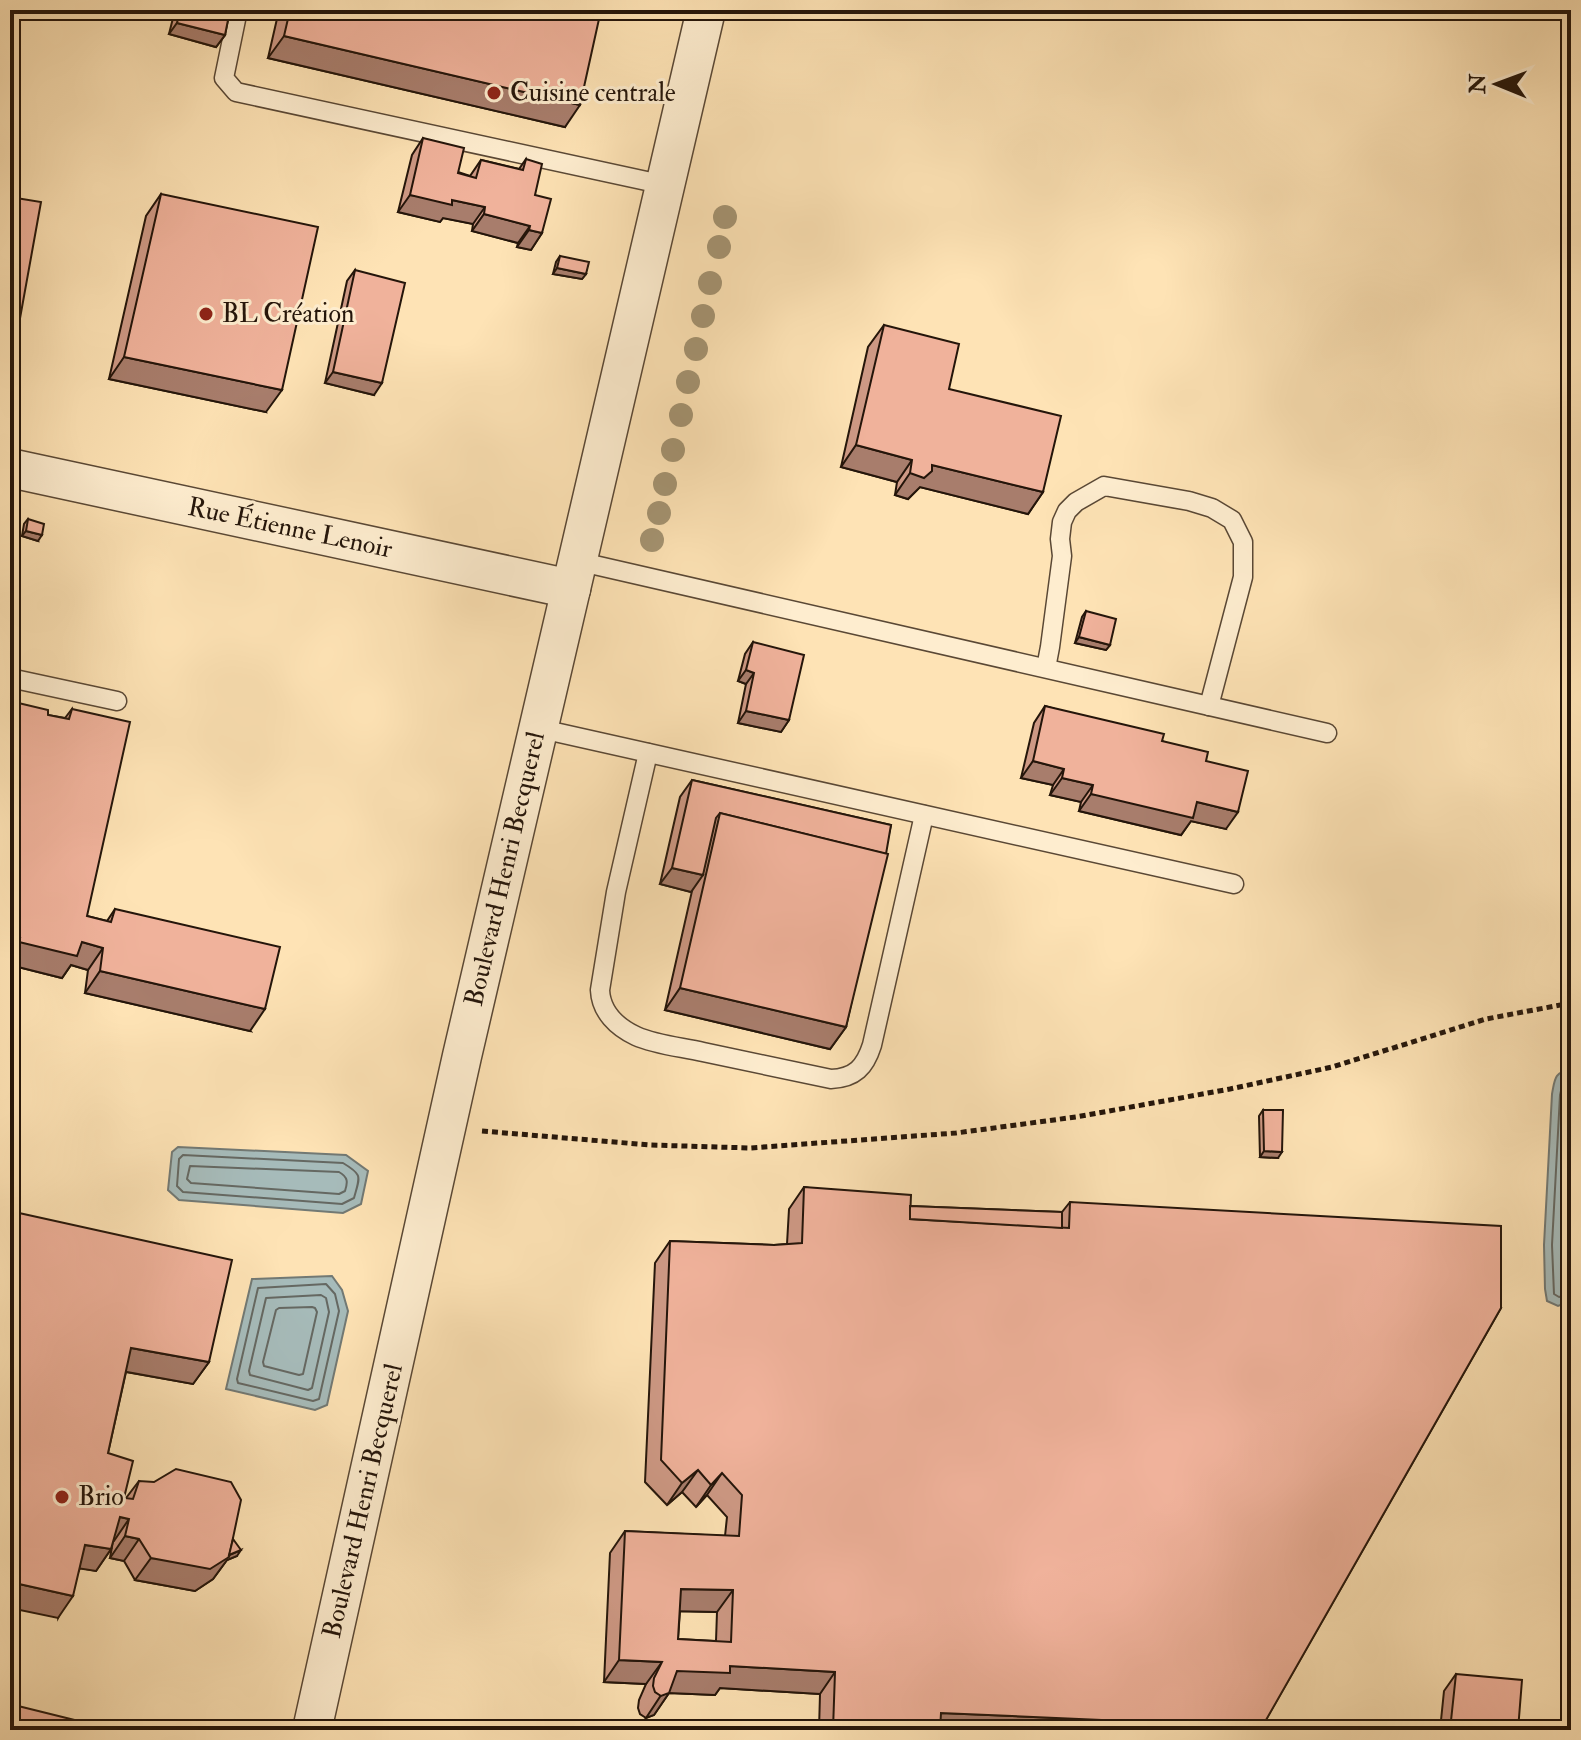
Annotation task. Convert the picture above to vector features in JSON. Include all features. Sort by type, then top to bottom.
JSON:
[{"type":"street","name":"Boulevard Henri Becquerel","points":[[312,1730],[537,728],[706,10]]},
{"type":"street","name":"Rue Étienne Lenoir","points":[[10,468],[574,575]]},
{"type":"lane","points":[[238,10],[224,78],[236,92],[665,185]]},
{"type":"lane","points":[[1046,668],[1062,556],[1062,522],[1067,511],[1076,502],[1104,486],[1189,501],[1212,508],[1232,520],[1243,542],[1243,577],[1209,706]]},
{"type":"lane","points":[[574,575],[1046,668],[1327,733]]},
{"type":"lane","points":[[10,678],[117,701]]},
{"type":"lane","points":[[537,728],[1234,884]]},
{"type":"lane","points":[[648,753],[616,892],[600,1001],[618,1026],[638,1037],[669,1045],[831,1079],[845,1079],[854,1073],[867,1061],[872,1045],[924,815]]},
{"type":"path","points":[[446,1128],[650,1145],[750,1148],[956,1133],[1076,1117],[1230,1089],[1332,1067],[1486,1019],[1571,1003]]},
{"type":"water","points":[[1571,1069],[1571,1298],[1558,1306],[1547,1301],[1545,1289],[1544,1245],[1552,1094],[1556,1077]]},
{"type":"water","points":[[178,1147],[346,1155],[368,1171],[361,1204],[343,1213],[179,1200],[168,1190],[172,1152]]},
{"type":"water","points":[[332,1276],[342,1290],[348,1311],[327,1405],[315,1410],[226,1389],[252,1279]]},
{"type":"building","points":[[180,10],[230,10],[225,35],[177,23]]},
{"type":"building","name":"Cuisine centrale","points":[[290,10],[601,10],[580,105],[284,36]]},
{"type":"building","points":[[423,138],[464,148],[458,173],[476,178],[481,160],[523,170],[526,159],[542,164],[535,195],[551,199],[542,233],[529,230],[530,226],[484,214],[485,207],[452,200],[452,205],[410,195]]},
{"type":"building","name":"BL Création","points":[[161,194],[318,227],[282,390],[124,357]]},
{"type":"building","points":[[10,197],[41,202],[19,324],[10,323]]},
{"type":"building","points":[[560,256],[589,262],[586,274],[557,268]]},
{"type":"building","points":[[355,270],[405,283],[382,383],[333,372]]},
{"type":"building","points":[[884,325],[959,344],[949,389],[1061,416],[1043,492],[932,465],[932,471],[924,478],[910,473],[912,460],[856,445]]},
{"type":"building","points":[[28,519],[44,524],[42,535],[26,531]]},
{"type":"building","points":[[1086,611],[1116,619],[1110,645],[1079,637]]},
{"type":"building","points":[[753,642],[804,655],[789,720],[746,711],[754,673],[746,670]]},
{"type":"building","points":[[10,701],[48,710],[48,715],[69,719],[72,709],[130,722],[87,916],[111,922],[115,909],[280,947],[265,1009],[100,971],[103,948],[82,942],[77,956],[19,942],[20,938],[14,938],[10,952]]},
{"type":"building","points":[[1045,706],[1164,734],[1162,741],[1208,752],[1206,761],[1248,771],[1238,812],[1197,802],[1193,818],[1091,794],[1093,785],[1062,778],[1064,769],[1033,761]]},
{"type":"building","points":[[692,780],[891,825],[886,854],[720,813],[716,818],[703,875],[672,868]]},
{"type":"building","points":[[720,813],[888,854],[846,1027],[680,988]]},
{"type":"building","points":[[1263,1110],[1283,1110],[1282,1152],[1264,1151]]},
{"type":"building","points":[[804,1187],[911,1195],[910,1219],[1069,1228],[1070,1202],[1501,1226],[1501,1308],[1262,1727],[941,1713],[940,1730],[833,1730],[835,1672],[730,1666],[730,1673],[677,1671],[669,1693],[661,1696],[653,1686],[662,1662],[619,1660],[625,1531],[739,1536],[742,1495],[722,1473],[711,1485],[698,1470],[682,1483],[661,1460],[670,1241],[774,1245],[802,1243]],"holes":[[[681,1589],[733,1590],[731,1642],[678,1639]]]},
{"type":"building","points":[[910,1206],[1062,1212],[1062,1228],[910,1219]]},
{"type":"building","points":[[10,1211],[232,1260],[209,1362],[131,1348],[108,1453],[133,1461],[124,1498],[133,1499],[139,1481],[154,1482],[176,1469],[231,1482],[241,1500],[229,1557],[210,1569],[151,1558],[139,1539],[125,1536],[129,1519],[120,1517],[111,1549],[85,1545],[73,1596],[10,1582]]},
{"type":"building","points":[[233,1539],[241,1550],[229,1555]]},
{"type":"building","points":[[1456,1674],[1522,1680],[1518,1730],[1450,1730]]},
{"type":"building","points":[[10,1704],[115,1730],[10,1730]]},
{"type":"place","name":"Cuisine centrale","points":[[494,93]]},
{"type":"place","name":"BL Création","points":[[206,314]]},
{"type":"place","name":"Brio","points":[[62,1497]]}]
